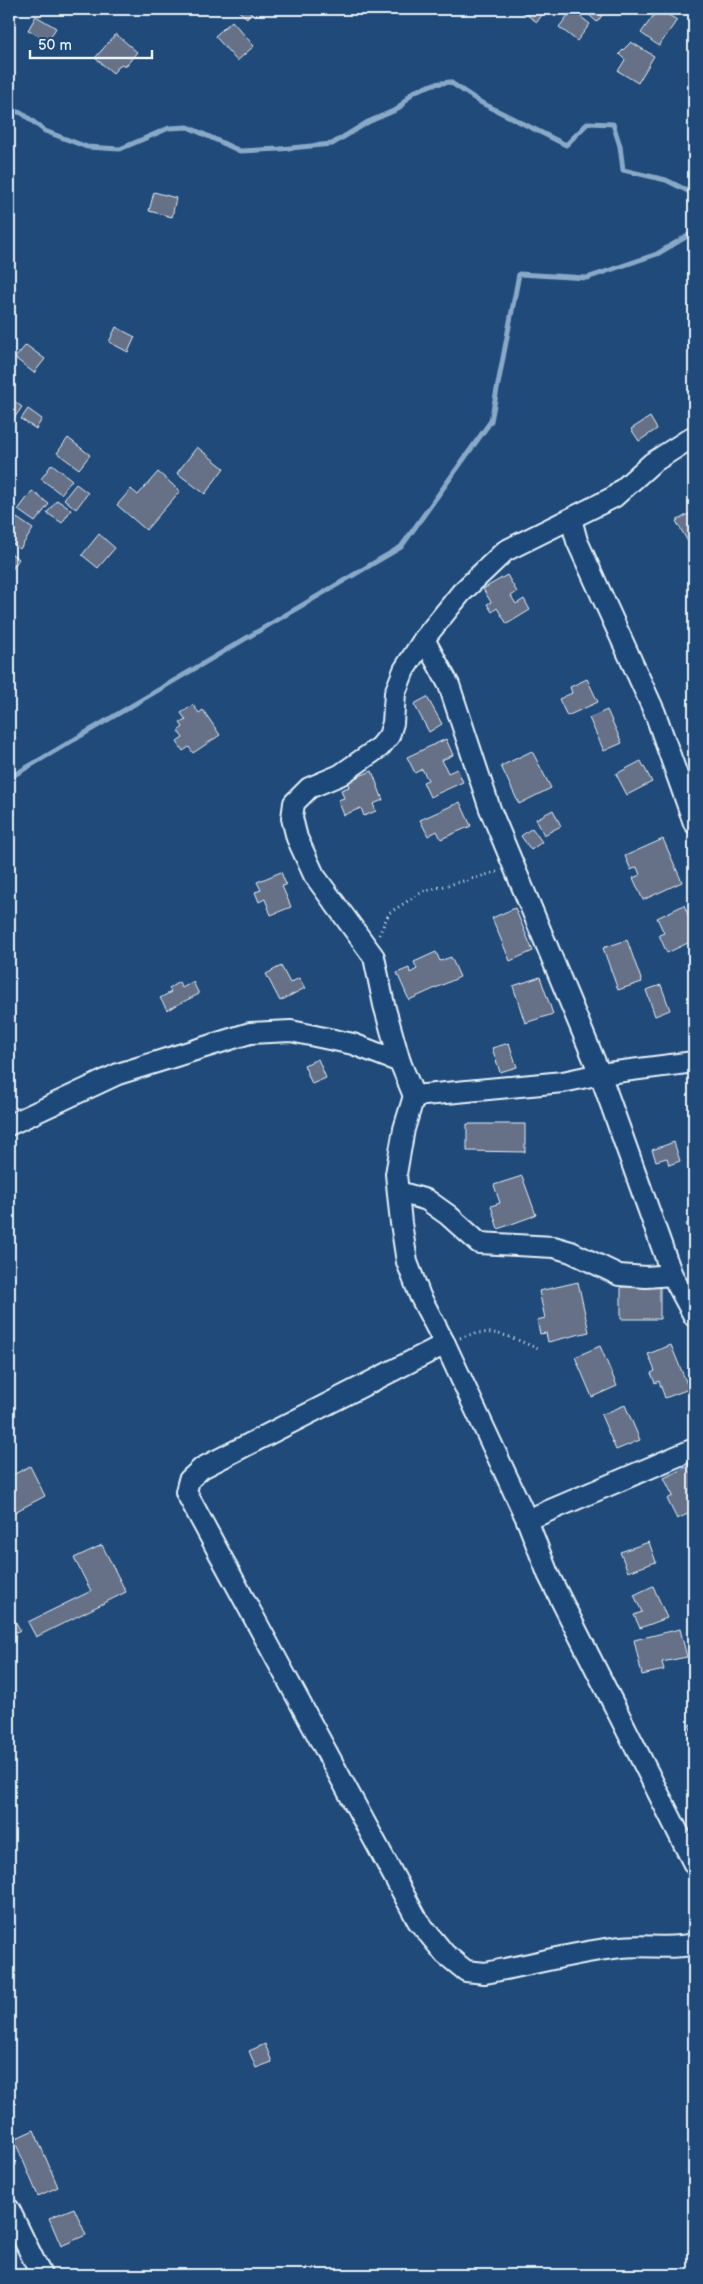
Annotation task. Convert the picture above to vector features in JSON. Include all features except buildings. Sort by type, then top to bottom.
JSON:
[{"type":"street","points":[[694,436],[652,463],[614,497],[505,551],[461,593],[424,640],[404,670],[395,693],[393,723],[388,736],[380,747],[340,775],[309,788],[294,803],[292,818],[297,838],[314,875],[374,957],[384,1005],[400,1062],[414,1096],[404,1129],[396,1174],[399,1192],[400,1223],[407,1262],[420,1296],[445,1344],[527,1520],[548,1574],[694,1864]]},
{"type":"street","points":[[571,519],[577,542],[655,714],[694,823]]},
{"type":"street","points":[[424,640],[449,685],[490,809],[600,1074],[672,1275],[694,1316]]},
{"type":"street","points":[[9,1125],[118,1074],[250,1034],[291,1031],[353,1044],[400,1062]]},
{"type":"street","points":[[414,1096],[563,1082],[600,1074],[694,1062]]},
{"type":"street","points":[[399,1192],[427,1200],[448,1215],[479,1243],[554,1247],[577,1254],[619,1275],[646,1277],[672,1275]]},
{"type":"street","points":[[445,1344],[202,1468],[189,1480],[186,1492],[418,1921],[445,1954],[466,1971],[485,1973],[595,1950],[628,1946],[678,1948],[694,1944]]},
{"type":"street","points":[[527,1520],[694,1449]]},
{"type":"street","points":[[9,2209],[41,2275]]},
{"type":"path","points":[[374,957],[377,941],[389,913],[422,892],[478,878],[514,866]]},
{"type":"path","points":[[445,1344],[476,1332],[505,1334],[538,1349]]},
{"type":"waterway","points":[[9,110],[22,113],[45,131],[87,147],[120,149],[169,128],[188,127],[240,151],[280,149],[332,144],[368,122],[398,109],[413,92],[434,84],[450,82],[480,102],[566,145],[588,123],[613,124],[620,146],[623,170],[666,180],[694,194]]},
{"type":"waterway","points":[[9,778],[401,547],[491,421],[519,274],[587,278],[657,254],[694,232]]}]
